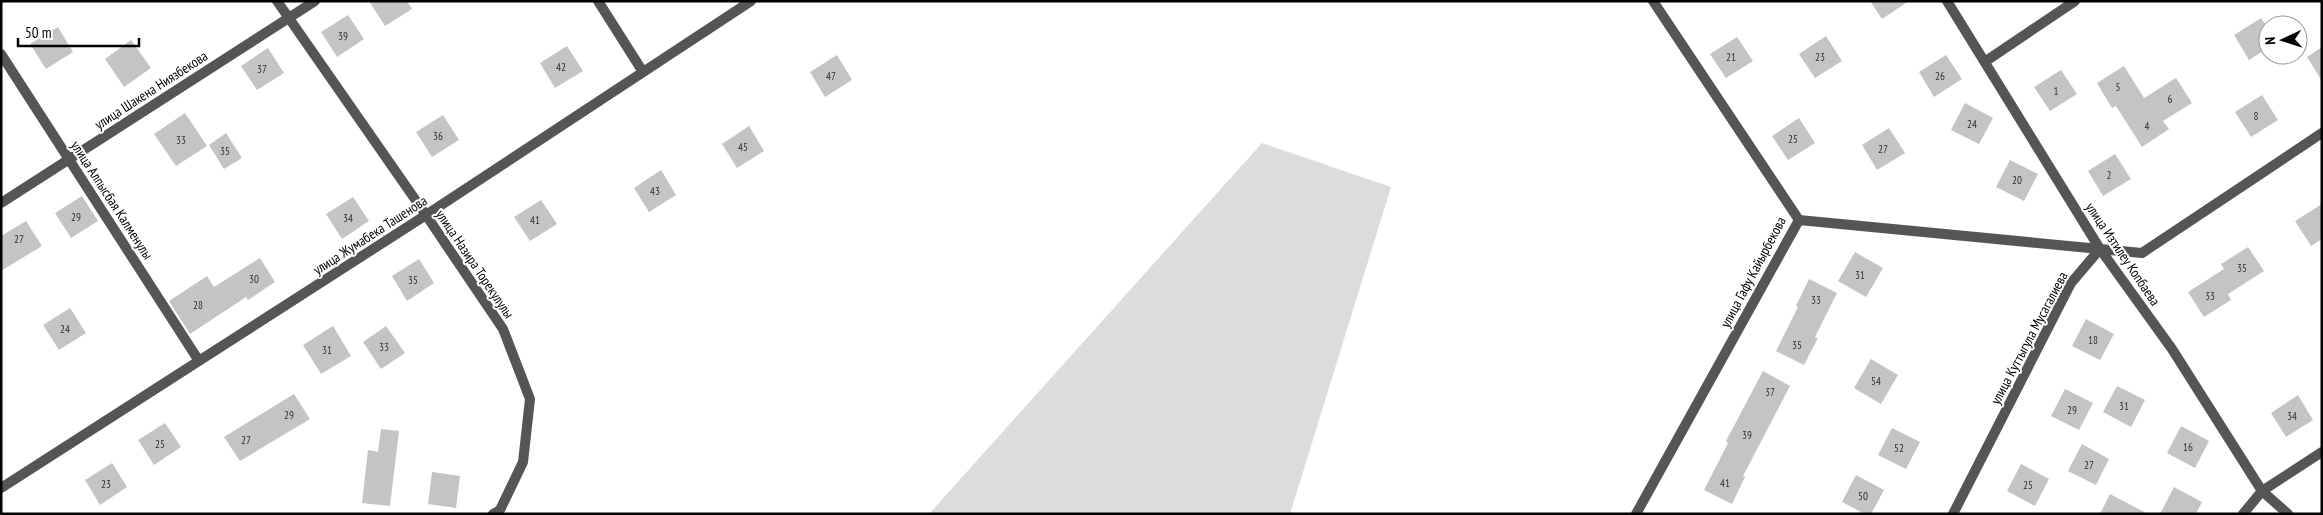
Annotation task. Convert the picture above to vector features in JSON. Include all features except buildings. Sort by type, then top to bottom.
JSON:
[{"type":"street","name":"улица Назира Торекулулы","points":[[277,1],[426,215],[502,329],[530,398],[523,462],[500,510],[493,514]]},
{"type":"street","name":"улица Шакена Ниязбекова","points":[[1,203],[316,1]]},
{"type":"street","points":[[598,1],[643,72]]},
{"type":"street","name":"улица Жумабека Ташенова","points":[[1,488],[426,215],[751,1]]},
{"type":"street","name":"улица Гафу Кайырбекова","points":[[1636,514],[1798,220],[1654,1]]},
{"type":"street","name":"улица Изтилеу Копбаева","points":[[1947,1],[1986,61],[2100,249],[2172,349],[2262,492],[2288,514]]},
{"type":"street","points":[[1986,61],[2075,1]]},
{"type":"street","name":"улица Алпысбая Калменулы","points":[[1,54],[199,361]]},
{"type":"street","points":[[1798,220],[2142,253],[2322,133]]},
{"type":"street","name":"улица Куттыгула Мусагалиева","points":[[1953,514],[2071,283],[2100,249]]},
{"type":"street","points":[[2243,514],[2262,492],[2322,452]]},
{"type":"shaded area","points":[[1262,143],[1391,187],[1290,514],[929,514]]}]
